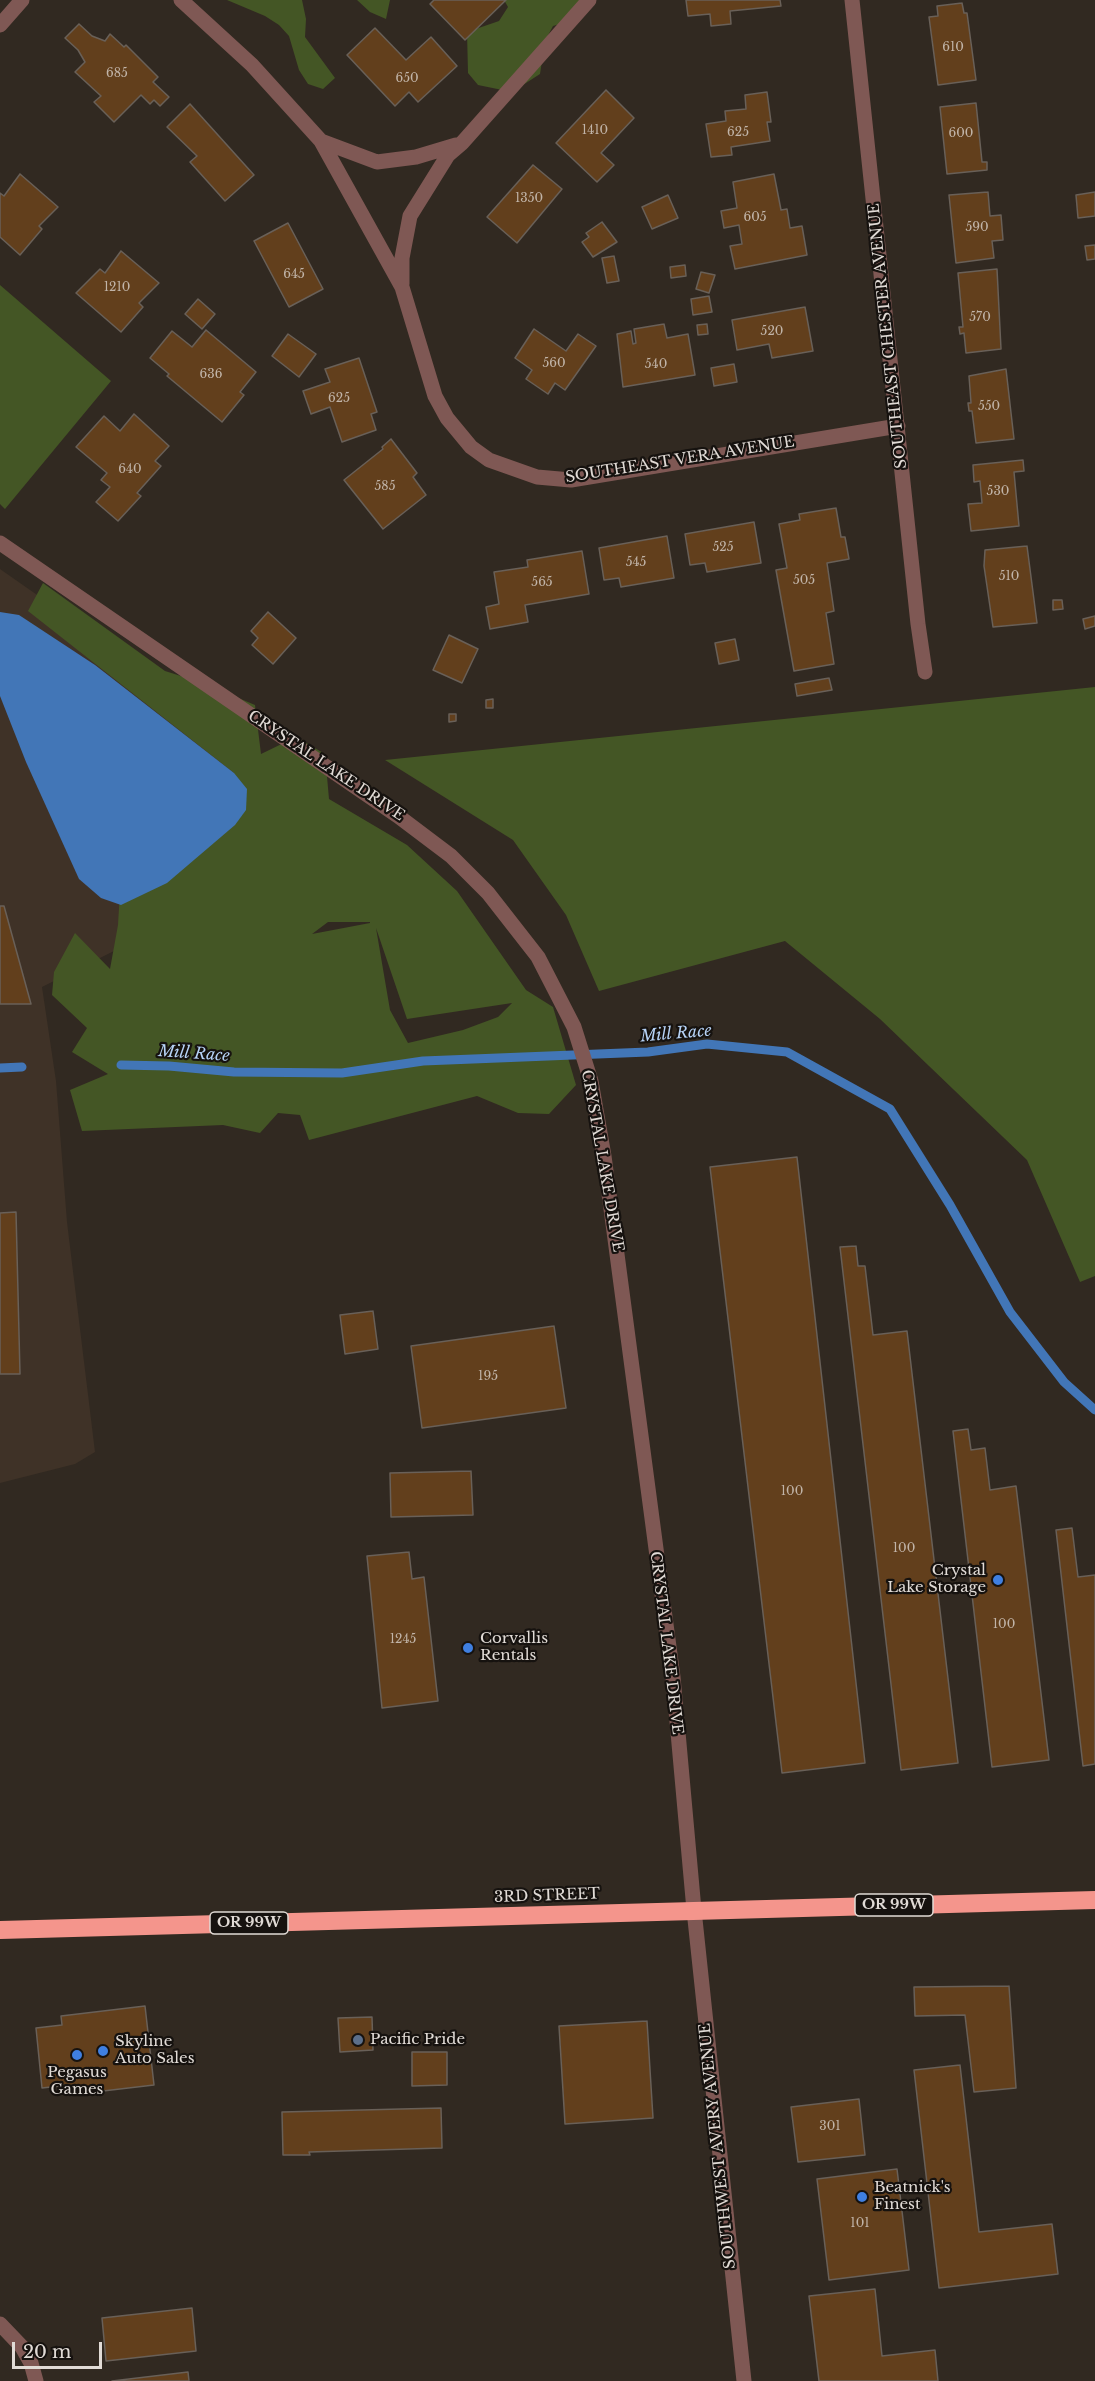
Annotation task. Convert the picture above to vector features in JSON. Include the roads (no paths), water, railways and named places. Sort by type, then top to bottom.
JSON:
[{"type":"highway","name":"3RD STREET","points":[[0,1930],[1095,1900]]},
{"type":"street","points":[[0,25],[22,0]]},
{"type":"street","name":"SOUTHEAST VERA AVENUE","points":[[181,0],[252,65],[321,141],[402,286],[435,396],[447,418],[471,447],[489,460],[537,477],[571,480],[898,426]]},
{"type":"street","points":[[402,286],[402,258],[410,216],[448,155],[462,143],[589,0]]},
{"type":"street","name":"SOUTHEAST CHESTER AVENUE","points":[[852,0],[925,672]]},
{"type":"street","points":[[321,141],[377,162],[416,157],[462,143]]},
{"type":"street","name":"CRYSTAL LAKE DRIVE","points":[[0,543],[398,816],[451,856],[488,893],[538,957],[573,1027],[591,1081],[625,1303],[652,1532],[673,1677],[694,1910]]},
{"type":"street","name":"SOUTHWEST AVERY AVENUE","points":[[694,1910],[744,2381]]},
{"type":"street","points":[[0,2324],[22,2347],[31,2363],[36,2381]]},
{"type":"water","points":[[0,612],[19,615],[95,665],[234,773],[247,789],[246,810],[235,825],[167,883],[121,905],[101,898],[79,879],[26,762],[0,696]]},
{"type":"waterway","name":"Mill Race","points":[[121,1065],[169,1066],[234,1072],[342,1073],[423,1061],[648,1052],[707,1044],[787,1052],[890,1109],[950,1205],[1010,1312],[1064,1382],[1095,1410]]},
{"type":"waterway","name":"Mill Race","points":[[0,1068],[22,1067]]},
{"type":"place","name":"Crystal Lake Storage","points":[[998,1580]]},
{"type":"place","name":"Corvallis Rentals","points":[[468,1648]]},
{"type":"place","name":"Pacific Pride","points":[[358,2040]]},
{"type":"place","name":"Skyline Auto Sales","points":[[103,2051]]},
{"type":"place","name":"Pegasus Games","points":[[77,2055]]},
{"type":"place","name":"Beatnick's Finest","points":[[862,2197]]}]
